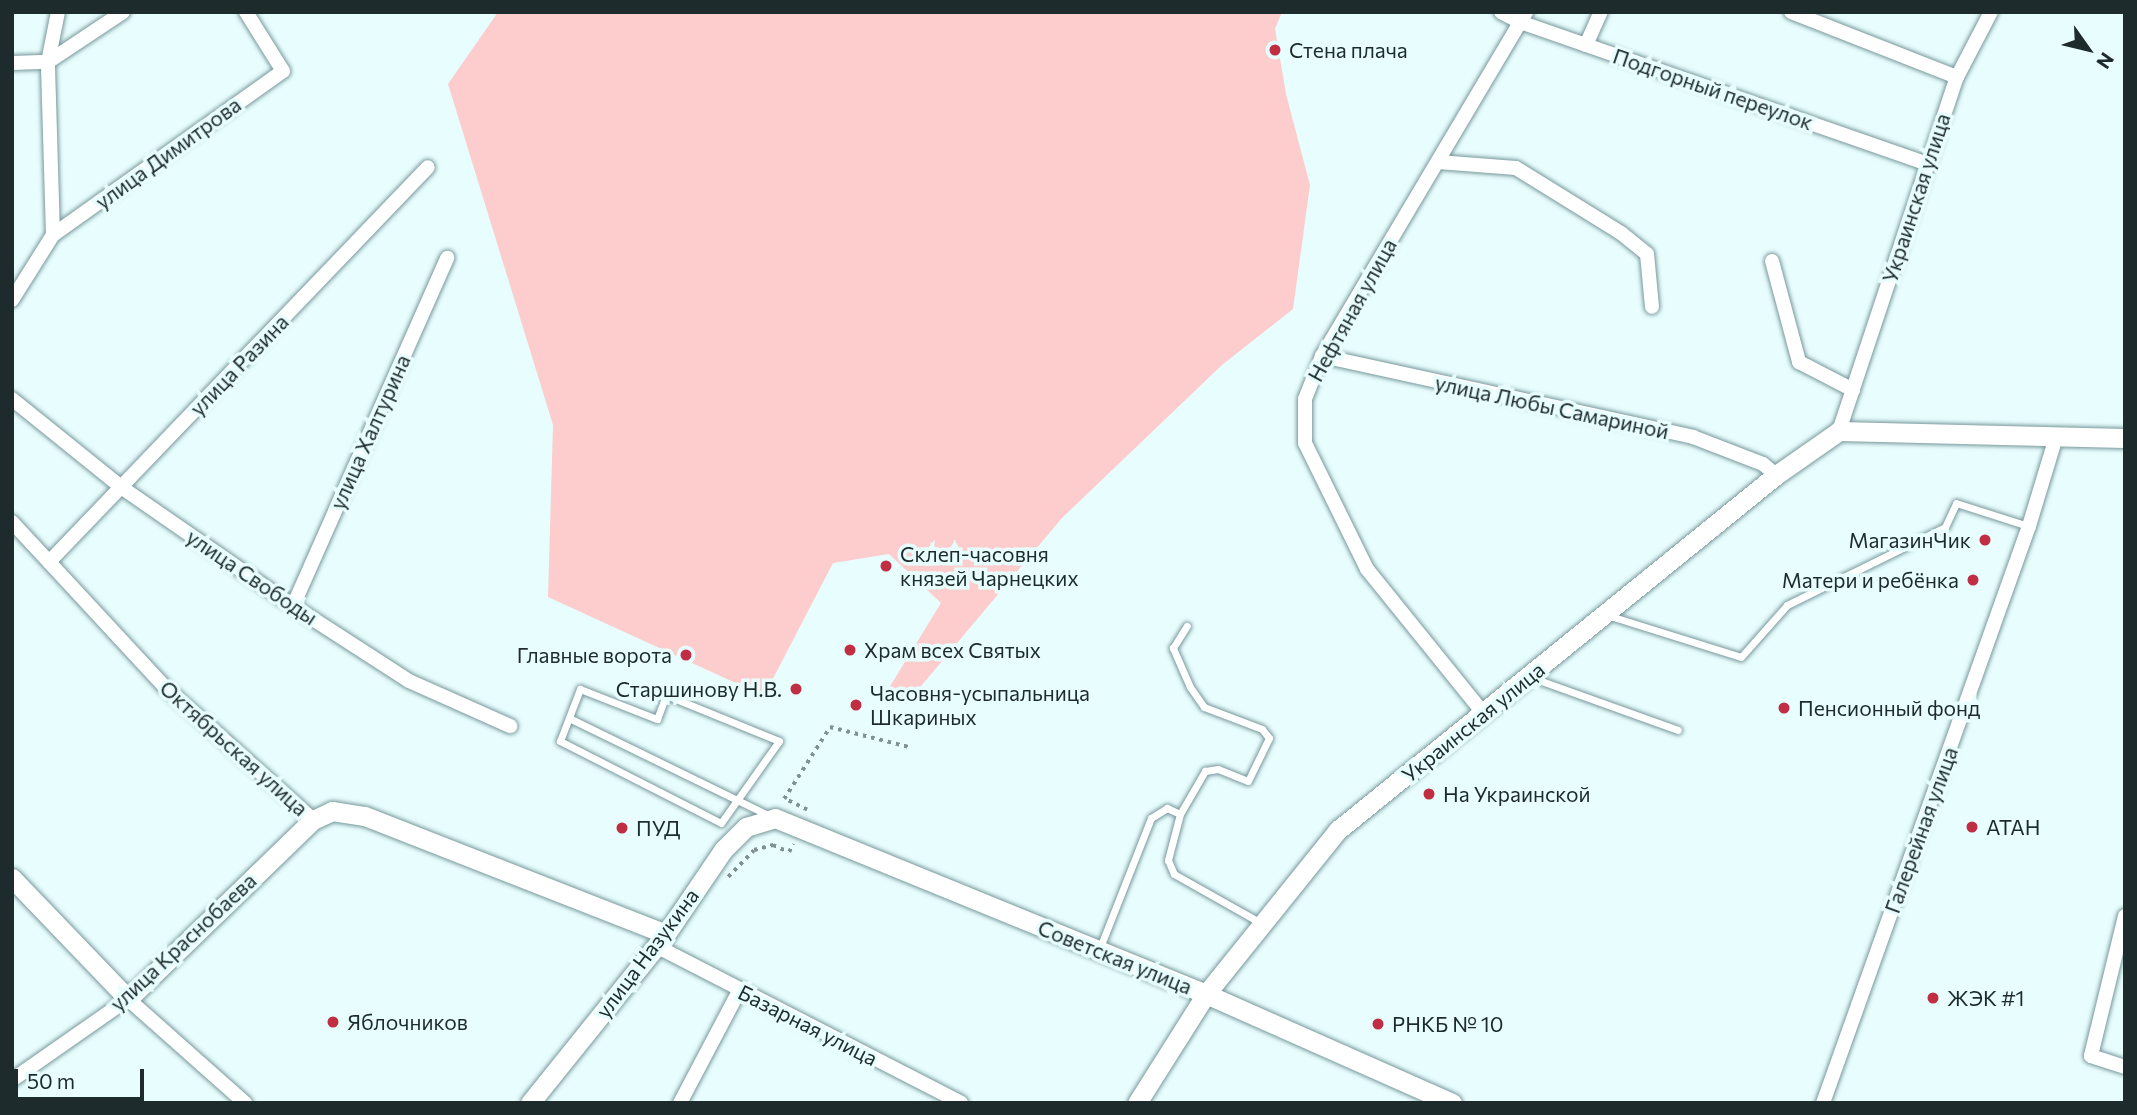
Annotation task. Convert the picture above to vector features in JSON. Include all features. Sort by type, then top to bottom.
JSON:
[{"type":"street","points":[[12,300],[53,235],[48,62],[58,12]]},
{"type":"street","points":[[12,63],[48,62],[122,12]]},
{"type":"street","name":"улица Димитрова","points":[[53,235],[283,71],[246,12]]},
{"type":"street","name":"Подгорный переулок","points":[[1500,12],[1523,17],[1586,45],[1926,163]]},
{"type":"street","points":[[1586,45],[1601,12]]},
{"type":"street","points":[[1791,12],[1957,77]]},
{"type":"street","name":"Украинская улица","points":[[1137,1103],[1206,994],[1338,830],[1776,475],[1839,431],[1926,163],[1957,77],[1992,12]]},
{"type":"street","name":"Нефтяная улица","points":[[1484,714],[1367,569],[1305,443],[1305,398],[1322,356],[1523,17]]},
{"type":"street","points":[[1438,162],[1516,168],[1621,233],[1647,254],[1652,307]]},
{"type":"street","name":"улица Разина","points":[[49,562],[428,167]]},
{"type":"street","name":"улица Халтурина","points":[[293,606],[447,258]]},
{"type":"street","points":[[1772,261],[1799,362],[1853,390]]},
{"type":"street","name":"улица Любы Самариной","points":[[1322,356],[1693,437],[1763,464],[1776,475]]},
{"type":"street","name":"улица Свободы","points":[[12,399],[121,488],[293,606],[409,681],[510,726]]},
{"type":"street","points":[[1839,431],[2125,438]]},
{"type":"street","name":"Галерейная улица","points":[[1823,1103],[2029,526],[2056,437]]},
{"type":"street","name":"Октябрьская улица","points":[[12,522],[165,687],[313,820],[332,811],[365,816],[661,940]]},
{"type":"street","name":"улица Назукина","points":[[530,1103],[661,940],[723,850],[746,827],[775,818]]},
{"type":"street","name":"Советская улица","points":[[775,818],[1206,994],[1432,1099],[1452,1103]]},
{"type":"street","name":"улица Краснобаева","points":[[12,1080],[128,999],[313,820]]},
{"type":"street","points":[[12,878],[128,999],[245,1103]]},
{"type":"street","points":[[2125,916],[2091,1056],[2125,1067]]},
{"type":"street","name":"Базарная улица","points":[[661,940],[669,951],[739,991],[961,1103]]},
{"type":"street","points":[[680,1103],[739,991]]},
{"type":"lane","points":[[1606,615],[1741,657],[1787,605],[1945,527],[1956,503],[2029,526]]},
{"type":"lane","points":[[1187,626],[1173,648],[1189,687],[1204,707],[1262,729],[1269,738],[1248,781],[1218,769],[1205,771],[1180,814],[1168,860],[1174,874],[1263,923]]},
{"type":"lane","points":[[1530,677],[1678,730]]},
{"type":"lane","points":[[580,689],[657,719],[666,695],[779,741],[738,800],[721,822],[560,741],[580,689]]},
{"type":"lane","points":[[569,718],[775,818]]},
{"type":"lane","points":[[1099,951],[1151,818],[1167,808],[1180,814]]},
{"type":"path","points":[[809,811],[784,799],[830,727],[909,747]]},
{"type":"shaded area","points":[[498,12],[1282,12],[1275,29],[1286,94],[1310,185],[1293,309],[1222,365],[1062,518],[906,704],[884,696],[941,603],[889,554],[833,563],[764,696],[548,597],[553,425],[448,84]]},
{"type":"place","name":"Стена плача","points":[[1275,50]]},
{"type":"place","name":"МагазинЧик","points":[[1985,540]]},
{"type":"place","name":"Склеп-часовня князей Чарнецких","points":[[886,566]]},
{"type":"place","name":"Матери и ребёнка","points":[[1973,580]]},
{"type":"place","name":"Храм всех Святых","points":[[850,650]]},
{"type":"place","name":"Главные ворота","points":[[686,655]]},
{"type":"place","name":"Старшинову Н.В.","points":[[796,689]]},
{"type":"place","name":"Часовня-усыпальница Шкариных","points":[[856,705]]},
{"type":"place","name":"Пенсионный фонд","points":[[1784,708]]},
{"type":"place","name":"На Украинской","points":[[1429,794]]},
{"type":"place","name":"АТАН","points":[[1972,827]]},
{"type":"place","name":"ПУД","points":[[622,828]]},
{"type":"place","name":"ЖЭК #1","points":[[1933,998]]},
{"type":"place","name":"Яблочников","points":[[333,1022]]},
{"type":"place","name":"РНКБ № 10","points":[[1378,1024]]}]
